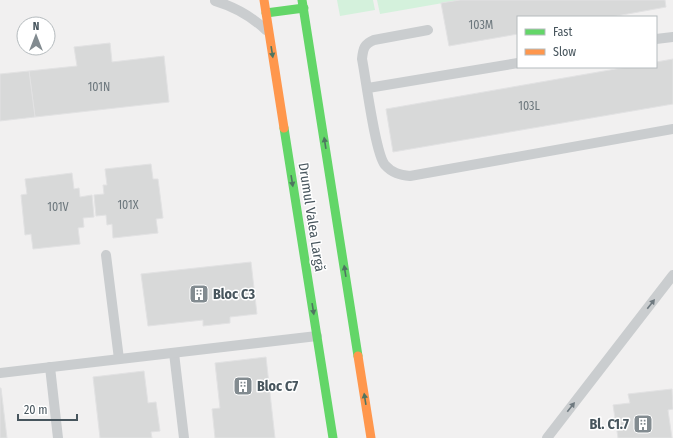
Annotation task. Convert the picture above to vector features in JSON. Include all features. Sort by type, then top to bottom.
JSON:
[{"type":"main road","name":"Drumul Valea Largă","points":[[264,0],[333,438]]},
{"type":"main road","name":"Drumul Valea Largă","points":[[303,4],[371,438]]},
{"type":"main road","points":[[266,14],[303,4]]},
{"type":"lane","points":[[215,1],[232,6],[249,15],[269,33]]},
{"type":"lane","points":[[428,30],[382,38],[367,43],[363,49],[362,59],[380,157],[391,171],[400,175],[410,176],[673,129]]},
{"type":"lane","points":[[657,40],[673,37]]},
{"type":"lane","points":[[368,88],[517,63]]},
{"type":"lane","points":[[106,256],[119,359]]},
{"type":"lane","points":[[547,438],[673,275]]},
{"type":"lane","points":[[0,373],[317,336]]},
{"type":"lane","points":[[174,353],[184,438]]},
{"type":"lane","points":[[50,367],[58,438]]},
{"type":"green space","points":[[337,0],[373,0],[375,10],[340,16]]},
{"type":"green space","points":[[377,0],[460,0],[380,14]]},
{"type":"building","points":[[460,0],[665,0],[666,7],[616,16],[517,16],[517,34],[449,46],[441,3]]},
{"type":"building","points":[[110,43],[112,62],[164,56],[169,102],[35,117],[29,71],[77,66],[74,47]]},
{"type":"building","points":[[673,59],[673,104],[393,152],[386,109],[621,68],[657,68],[657,62]]},
{"type":"building","points":[[29,71],[35,117],[0,121],[0,74]]},
{"type":"building","points":[[151,164],[153,179],[158,179],[163,218],[156,219],[158,233],[113,238],[112,224],[107,225],[106,215],[96,216],[94,195],[104,194],[103,185],[107,185],[105,169]]},
{"type":"building","points":[[72,173],[74,189],[79,188],[80,197],[92,195],[94,217],[83,218],[84,227],[78,228],[80,244],[33,249],[31,234],[25,235],[21,195],[27,194],[25,179]]},
{"type":"building","name":"Bloc C3","points":[[251,262],[257,314],[230,317],[230,323],[203,326],[203,320],[148,326],[141,274]]},
{"type":"building","name":"Bloc C7","points":[[266,357],[275,438],[215,438],[212,409],[220,408],[215,363]]},
{"type":"building","points":[[144,371],[148,403],[156,402],[160,431],[151,432],[152,438],[100,438],[93,377]]},
{"type":"building","points":[[1,388],[7,438],[0,438]]},
{"type":"building","name":"Bl. C1.7","points":[[672,389],[673,409],[668,410],[672,438],[618,438],[613,405],[630,403],[628,394]]},
{"type":"traffic: fast","points":[[302,0],[358,356]]},
{"type":"traffic: fast","points":[[266,13],[304,8]]},
{"type":"traffic: fast","points":[[284,128],[333,438]]},
{"type":"traffic: slow","points":[[264,0],[284,128]]},
{"type":"traffic: slow","points":[[358,356],[371,438]]},
{"type":"place","name":"Bloc C3","points":[[199,294]]},
{"type":"place","name":"Bloc C7","points":[[243,386]]},
{"type":"place","name":"Bl. C1.7","points":[[643,424]]}]
